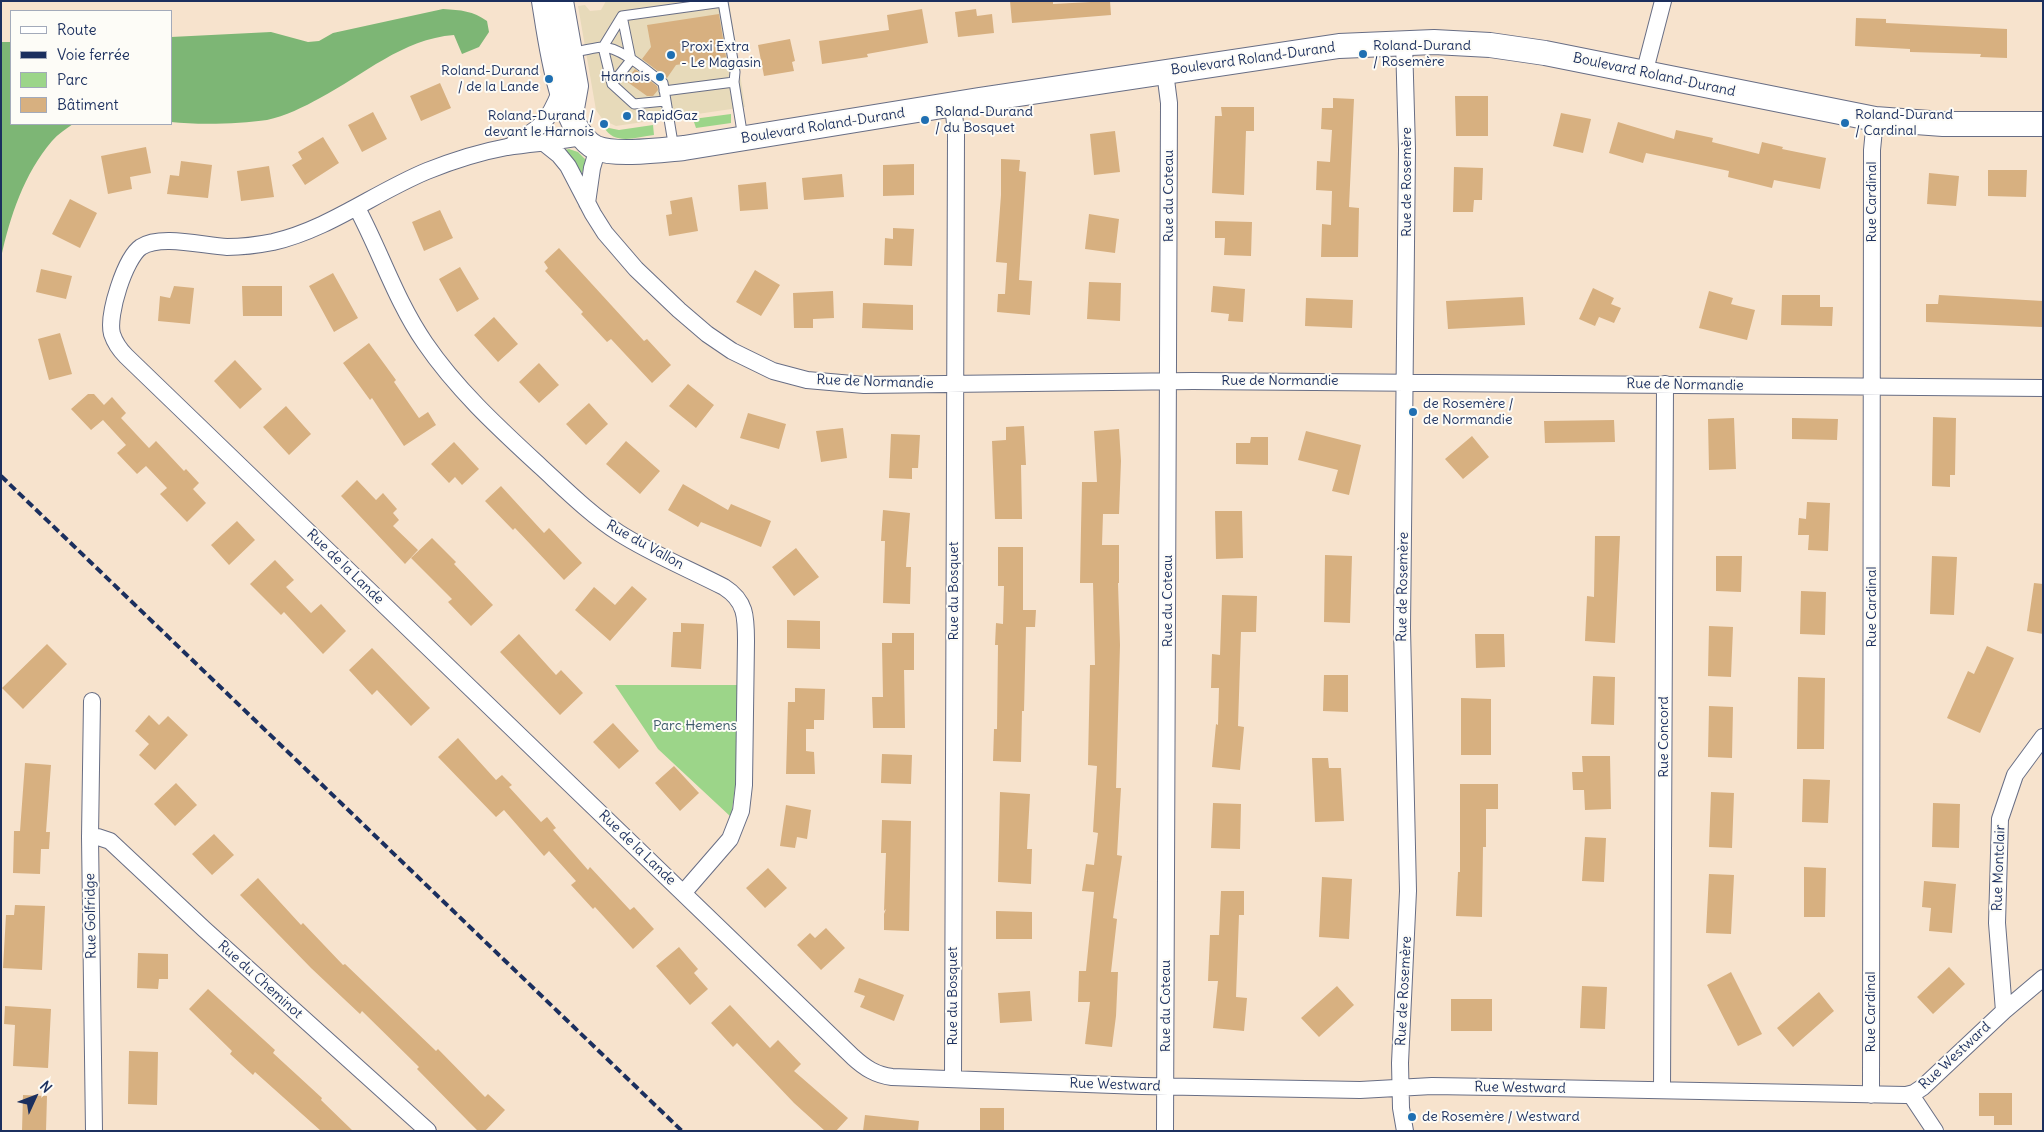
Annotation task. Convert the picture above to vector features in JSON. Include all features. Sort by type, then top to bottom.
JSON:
[{"type":"street","points":[[544,1],[560,92],[571,114],[590,143],[592,168],[588,203]]},
{"type":"street","points":[[561,1],[576,86],[571,114]]},
{"type":"street","points":[[1644,74],[1663,1]]},
{"type":"street","name":"Boulevard Roland-Durand","points":[[590,143],[615,152],[674,149],[1320,49],[1404,42],[1460,43],[1517,49],[1584,60],[1644,74],[1875,119],[1943,124],[2043,124]]},
{"type":"street","name":"Rue de Rosemère","points":[[1404,42],[1407,149],[1403,658],[1408,891],[1400,1088],[1405,1131]]},
{"type":"street","name":"Rue du Coteau","points":[[1165,72],[1169,103],[1165,1131]]},
{"type":"street","name":"Rue de la Lande","points":[[507,147],[536,131],[546,121],[554,109],[560,92]]},
{"type":"street","name":"Rue du Bosquet","points":[[953,105],[956,132],[953,1078]]},
{"type":"street","name":"Rue Cardinal","points":[[1871,1095],[1872,150],[1875,119]]},
{"type":"street","name":"Rue de la Lande","points":[[590,143],[544,143],[507,147],[456,160],[426,172],[314,230],[270,243],[227,247],[158,242],[142,247],[129,260],[122,279],[112,319],[111,330],[114,340],[126,356],[853,1057],[868,1069],[883,1076],[953,1078]]},
{"type":"street","name":"Rue de Normandie","points":[[544,143],[564,160],[600,225],[613,243],[658,290],[707,334],[746,359],[774,371],[820,382],[864,385],[1169,381],[1404,382],[1873,388],[2043,388]]},
{"type":"street","name":"Rue du Vallon","points":[[357,208],[394,290],[413,324],[437,360],[478,406],[597,517],[641,546],[724,587],[735,595],[741,604],[746,626],[746,641],[744,785],[741,811],[735,830],[726,844],[684,892]]},
{"type":"street","name":"Rue Concord","points":[[1662,1090],[1665,384]]},
{"type":"street","name":"Rue Golfridge","points":[[92,701],[90,837],[94,1131]]},
{"type":"street","name":"Rue Montclair","points":[[2004,1011],[1997,923],[2000,819],[2015,775],[2043,737]]},
{"type":"street","name":"Rue du Cheminot","points":[[90,837],[98,837],[110,841],[204,929],[428,1131]]},
{"type":"street","name":"Rue Westward","points":[[953,1078],[1165,1086],[1360,1090],[1432,1086],[1911,1095],[1923,1087],[2004,1011],[2043,978]]},
{"type":"street","points":[[1911,1095],[1935,1131]]},
{"type":"lane","points":[[622,16],[723,2],[735,72],[734,82],[743,138]]},
{"type":"lane","points":[[622,16],[603,47],[612,84],[634,104],[666,101]]},
{"type":"lane","points":[[612,84],[631,60],[622,16]]},
{"type":"lane","points":[[570,53],[603,47],[614,50],[663,83],[674,149]]},
{"type":"lane","points":[[664,91],[734,82]]},
{"type":"shaded area","points":[[606,1],[729,1],[745,107],[616,126],[603,120],[596,110],[578,6],[585,5],[590,11],[601,10]]},
{"type":"green space","points":[[443,9],[477,15],[487,21],[489,32],[479,47],[462,54],[454,35],[417,43],[384,59],[308,105],[267,120],[219,124],[172,122],[172,37],[271,32],[308,42],[319,41],[333,33]]},
{"type":"green space","points":[[1,42],[10,42],[10,125],[72,125],[52,141],[33,167],[19,196],[1,258]]},
{"type":"green space","points":[[731,114],[731,123],[696,128],[693,119]]},
{"type":"green space","points":[[653,125],[654,135],[626,139],[614,137],[604,127],[619,130]]},
{"type":"green space","points":[[569,149],[578,152],[587,161],[581,175],[565,150]]},
{"type":"green space","name":"Parc Hemens","points":[[615,685],[737,685],[736,780],[731,817],[658,749]]},
{"type":"building","points":[[1010,1],[1053,1],[1053,4],[1110,1],[1111,15],[1012,23]]},
{"type":"building","points":[[922,9],[928,43],[867,54],[868,57],[822,64],[819,41],[889,30],[887,15]]},
{"type":"building","points":[[976,9],[977,16],[992,14],[994,33],[958,37],[955,12]]},
{"type":"building","points":[[719,14],[726,57],[676,65],[667,78],[642,59],[651,47],[647,25]]},
{"type":"building","points":[[1856,18],[1886,19],[1886,23],[2007,29],[2007,58],[1980,57],[1981,54],[1910,52],[1910,49],[1855,46]]},
{"type":"building","points":[[790,39],[795,61],[792,62],[794,71],[764,76],[758,45]]},
{"type":"building","points":[[635,69],[657,86],[658,90],[653,96],[647,96],[626,81]]},
{"type":"building","points":[[440,83],[451,108],[421,121],[410,96]]},
{"type":"building","points":[[1455,96],[1488,96],[1488,136],[1456,136]]},
{"type":"building","points":[[1333,98],[1354,99],[1349,207],[1359,208],[1358,257],[1321,257],[1322,224],[1331,225],[1332,191],[1316,190],[1317,161],[1330,162],[1332,130],[1321,129],[1322,108],[1333,108]]},
{"type":"building","points":[[1221,107],[1254,107],[1254,131],[1246,131],[1244,195],[1212,193],[1215,116],[1222,116]]},
{"type":"building","points":[[373,112],[387,139],[362,152],[348,125]]},
{"type":"building","points":[[1561,113],[1591,119],[1583,153],[1553,146]]},
{"type":"building","points":[[1618,122],[1674,139],[1676,130],[1713,138],[1712,142],[1759,154],[1762,142],[1783,147],[1782,149],[1826,158],[1820,189],[1774,180],[1772,188],[1728,177],[1729,171],[1646,153],[1643,163],[1609,153]]},
{"type":"building","points":[[1115,131],[1120,172],[1094,175],[1090,134]]},
{"type":"building","points":[[323,137],[339,163],[305,185],[292,165],[302,159],[298,152]]},
{"type":"building","points":[[146,147],[151,173],[130,177],[132,189],[108,194],[101,156]]},
{"type":"building","points":[[1001,159],[1020,160],[1019,171],[1026,172],[1019,280],[1032,281],[1030,315],[997,312],[998,294],[1005,294],[1007,263],[996,262],[1001,195]]},
{"type":"building","points":[[181,161],[212,165],[208,198],[167,194],[170,175],[179,176]]},
{"type":"building","points":[[914,164],[914,195],[883,196],[883,165]]},
{"type":"building","points":[[269,166],[274,197],[241,201],[237,171]]},
{"type":"building","points":[[1454,167],[1483,168],[1482,200],[1474,200],[1473,212],[1453,212]]},
{"type":"building","points":[[1988,170],[2027,170],[2026,197],[1988,196]]},
{"type":"building","points":[[1929,173],[1959,176],[1956,206],[1927,204]]},
{"type":"building","points":[[842,174],[844,197],[804,200],[802,178]]},
{"type":"building","points":[[766,182],[768,209],[740,211],[738,185]]},
{"type":"building","points":[[692,197],[698,231],[669,236],[666,215],[672,214],[670,201]]},
{"type":"building","points":[[70,199],[97,213],[80,248],[52,234]]},
{"type":"building","points":[[440,210],[453,238],[424,251],[412,222]]},
{"type":"building","points":[[1089,214],[1119,219],[1115,253],[1085,249]]},
{"type":"building","points":[[1215,221],[1252,222],[1251,256],[1224,255],[1225,238],[1215,238]]},
{"type":"building","points":[[893,228],[914,229],[912,266],[884,265],[885,238],[893,239]]},
{"type":"building","points":[[559,248],[644,341],[647,339],[671,365],[652,383],[611,339],[607,342],[581,314],[583,312],[545,271],[548,268],[544,262]]},
{"type":"building","points":[[460,267],[479,299],[457,312],[439,279]]},
{"type":"building","points":[[41,269],[72,276],[66,299],[36,292]]},
{"type":"building","points":[[755,270],[780,285],[761,316],[736,302]]},
{"type":"building","points":[[333,273],[358,318],[334,332],[309,286]]},
{"type":"building","points":[[1089,282],[1121,283],[1120,321],[1087,319]]},
{"type":"building","points":[[174,286],[194,288],[190,324],[158,321],[160,296],[170,298]]},
{"type":"building","points":[[242,286],[282,286],[282,316],[243,316]]},
{"type":"building","points":[[1213,286],[1245,289],[1243,322],[1228,321],[1229,314],[1211,312]]},
{"type":"building","points":[[1593,288],[1614,298],[1611,304],[1621,308],[1614,323],[1599,317],[1595,326],[1579,319]]},
{"type":"building","points":[[833,291],[834,318],[813,319],[813,328],[794,328],[793,293]]},
{"type":"building","points":[[1709,291],[1733,298],[1731,304],[1755,310],[1747,340],[1699,328]]},
{"type":"building","points":[[1782,295],[1820,295],[1820,307],[1833,307],[1832,326],[1781,325]]},
{"type":"building","points":[[1939,295],[2043,301],[2042,327],[1926,322],[1926,304],[1938,304]]},
{"type":"building","points":[[1523,297],[1525,325],[1448,329],[1446,301]]},
{"type":"building","points":[[1306,298],[1353,300],[1352,328],[1305,326]]},
{"type":"building","points":[[863,303],[913,305],[913,330],[862,328]]},
{"type":"building","points":[[494,317],[518,344],[498,362],[474,335]]},
{"type":"building","points":[[60,333],[72,374],[49,380],[38,339]]},
{"type":"building","points":[[369,343],[396,380],[394,382],[419,418],[428,412],[436,425],[404,446],[372,398],[370,400],[343,363]]},
{"type":"building","points":[[235,360],[262,389],[240,409],[214,381]]},
{"type":"building","points":[[539,363],[559,385],[539,403],[519,382]]},
{"type":"building","points":[[688,384],[714,405],[696,428],[669,406]]},
{"type":"building","points":[[88,394],[94,394],[104,405],[112,397],[126,413],[121,418],[149,448],[156,441],[184,471],[186,469],[199,483],[193,489],[206,503],[187,522],[160,494],[167,488],[146,466],[137,474],[117,453],[126,445],[103,420],[91,430],[71,409]]},
{"type":"building","points":[[589,403],[608,424],[586,445],[566,424]]},
{"type":"building","points":[[286,406],[311,434],[289,455],[263,427]]},
{"type":"building","points":[[748,413],[786,424],[779,449],[740,438]]},
{"type":"building","points":[[1933,417],[1956,418],[1955,475],[1950,475],[1950,487],[1932,486]]},
{"type":"building","points":[[1734,418],[1736,469],[1709,470],[1708,419]]},
{"type":"building","points":[[1792,418],[1838,419],[1837,440],[1792,439]]},
{"type":"building","points":[[1614,420],[1615,442],[1545,443],[1544,421]]},
{"type":"building","points":[[1024,426],[1026,465],[1021,465],[1022,519],[995,519],[992,441],[1006,440],[1006,427]]},
{"type":"building","points":[[843,428],[847,458],[821,462],[816,431]]},
{"type":"building","points":[[1119,429],[1121,461],[1119,514],[1103,514],[1102,545],[1119,545],[1120,645],[1116,788],[1121,788],[1117,855],[1122,856],[1113,918],[1117,919],[1111,972],[1118,972],[1116,1016],[1112,1047],[1085,1044],[1090,1002],[1078,1002],[1079,971],[1086,971],[1094,892],[1082,891],[1086,864],[1094,865],[1098,833],[1093,832],[1097,766],[1088,765],[1090,665],[1095,665],[1093,583],[1080,583],[1082,482],[1097,482],[1094,431]]},
{"type":"building","points":[[1306,431],[1361,445],[1349,495],[1332,491],[1338,470],[1298,460]]},
{"type":"building","points":[[891,434],[920,435],[918,468],[912,468],[912,479],[889,478]]},
{"type":"building","points":[[1472,436],[1489,457],[1463,479],[1445,459]]},
{"type":"building","points":[[1251,437],[1268,437],[1268,465],[1236,464],[1236,443],[1250,443]]},
{"type":"building","points":[[626,441],[660,471],[640,494],[606,464]]},
{"type":"building","points":[[454,442],[479,469],[462,485],[455,477],[449,483],[431,464]]},
{"type":"building","points":[[357,480],[376,500],[383,493],[397,509],[393,513],[399,520],[393,526],[418,550],[405,564],[341,496]]},
{"type":"building","points":[[683,484],[728,510],[731,504],[771,521],[761,547],[701,522],[698,527],[668,510]]},
{"type":"building","points":[[501,486],[544,533],[549,528],[582,563],[564,580],[515,528],[513,530],[485,501]]},
{"type":"building","points":[[1807,502],[1830,503],[1828,551],[1808,550],[1809,535],[1798,535],[1799,518],[1806,519]]},
{"type":"building","points":[[883,510],[910,513],[906,567],[911,567],[910,604],[883,603],[885,541],[881,541]]},
{"type":"building","points":[[1215,511],[1242,511],[1243,558],[1216,559]]},
{"type":"building","points":[[237,521],[255,540],[229,565],[211,545]]},
{"type":"building","points":[[1595,536],[1620,536],[1615,643],[1585,641],[1587,596],[1594,597]]},
{"type":"building","points":[[432,538],[456,562],[454,564],[493,605],[471,626],[448,602],[452,599],[411,558]]},
{"type":"building","points":[[998,547],[1023,547],[1023,610],[1036,610],[1035,627],[1026,627],[1021,762],[993,761],[994,729],[997,729],[998,645],[995,645],[996,623],[1003,624],[1004,586],[998,586]]},
{"type":"building","points":[[796,548],[819,577],[794,596],[772,567]]},
{"type":"building","points":[[1325,555],[1352,556],[1350,623],[1324,622]]},
{"type":"building","points":[[1716,556],[1742,556],[1741,592],[1716,591]]},
{"type":"building","points":[[1932,556],[1957,557],[1954,615],[1930,614]]},
{"type":"building","points":[[275,560],[294,580],[286,587],[311,613],[321,604],[346,631],[323,654],[284,612],[281,615],[250,584]]},
{"type":"building","points":[[2034,583],[2043,584],[2043,634],[2027,631]]},
{"type":"building","points":[[632,586],[647,599],[610,641],[575,610],[594,587],[615,605]]},
{"type":"building","points":[[1801,591],[1826,592],[1825,635],[1800,634]]},
{"type":"building","points":[[1222,595],[1257,596],[1256,632],[1241,632],[1238,726],[1244,727],[1240,770],[1212,767],[1216,724],[1218,725],[1219,688],[1211,688],[1212,654],[1220,655]]},
{"type":"building","points":[[787,620],[820,621],[820,649],[787,648]]},
{"type":"building","points":[[681,623],[704,624],[701,669],[671,667],[673,632],[681,632]]},
{"type":"building","points":[[1709,626],[1733,627],[1731,677],[1708,676]]},
{"type":"building","points":[[892,633],[914,633],[914,670],[904,670],[905,728],[873,728],[872,697],[883,697],[882,643],[892,643]]},
{"type":"building","points":[[519,634],[556,675],[561,670],[583,693],[560,715],[500,652]]},
{"type":"building","points":[[1475,634],[1504,634],[1505,667],[1476,668]]},
{"type":"building","points":[[47,644],[67,664],[23,709],[2,688]]},
{"type":"building","points":[[1987,646],[2014,658],[1980,733],[1947,718],[1968,671],[1974,674]]},
{"type":"building","points":[[372,648],[430,708],[411,726],[377,690],[372,695],[349,670]]},
{"type":"building","points":[[1324,675],[1348,675],[1348,712],[1323,711]]},
{"type":"building","points":[[1593,676],[1615,677],[1614,725],[1591,724]]},
{"type":"building","points":[[1798,677],[1825,678],[1824,749],[1797,749]]},
{"type":"building","points":[[795,688],[825,689],[824,720],[814,720],[814,729],[806,729],[806,751],[814,752],[815,774],[786,774],[788,702],[795,702]]},
{"type":"building","points":[[1461,698],[1491,699],[1491,755],[1461,755]]},
{"type":"building","points":[[1709,706],[1733,707],[1732,758],[1708,757]]},
{"type":"building","points":[[149,715],[159,725],[168,716],[188,735],[155,770],[139,755],[149,744],[135,731]]},
{"type":"building","points":[[613,723],[639,751],[619,769],[593,742]]},
{"type":"building","points":[[458,738],[496,780],[502,775],[512,785],[509,787],[541,822],[547,817],[556,828],[553,830],[588,870],[590,867],[630,910],[634,907],[654,929],[633,949],[595,907],[593,909],[571,885],[576,881],[549,851],[544,856],[504,810],[496,817],[438,757]]},
{"type":"building","points":[[882,754],[912,755],[911,784],[881,783]]},
{"type":"building","points":[[1582,756],[1610,756],[1611,809],[1585,810],[1584,790],[1573,790],[1572,772],[1583,772]]},
{"type":"building","points":[[1312,758],[1328,758],[1329,768],[1341,768],[1344,821],[1315,822]]},
{"type":"building","points":[[25,763],[51,765],[46,832],[50,832],[49,849],[41,849],[40,874],[13,873],[14,831],[20,831]]},
{"type":"building","points":[[674,766],[699,793],[680,811],[655,783]]},
{"type":"building","points":[[1803,779],[1830,780],[1828,823],[1802,822]]},
{"type":"building","points":[[176,783],[197,805],[175,826],[154,804]]},
{"type":"building","points":[[1460,784],[1498,784],[1498,809],[1486,809],[1486,847],[1483,847],[1482,917],[1456,916],[1458,872],[1460,872]]},
{"type":"building","points":[[1000,792],[1030,794],[1027,849],[1032,849],[1031,884],[998,882]]},
{"type":"building","points":[[1711,792],[1734,793],[1732,848],[1709,847]]},
{"type":"building","points":[[1213,803],[1241,804],[1240,849],[1211,848]]},
{"type":"building","points":[[1933,803],[1960,804],[1959,848],[1932,847]]},
{"type":"building","points":[[786,805],[811,810],[807,839],[797,837],[795,848],[780,846]]},
{"type":"building","points":[[882,820],[911,821],[909,931],[884,930],[886,853],[881,853]]},
{"type":"building","points":[[214,834],[234,855],[212,875],[192,854]]},
{"type":"building","points":[[1585,837],[1606,838],[1604,882],[1582,881]]},
{"type":"building","points":[[1804,867],[1826,868],[1825,917],[1804,917]]},
{"type":"building","points":[[768,868],[787,888],[765,908],[746,888]]},
{"type":"building","points":[[1709,874],[1734,875],[1731,934],[1706,933]]},
{"type":"building","points":[[1322,877],[1352,879],[1349,939],[1319,937]]},
{"type":"building","points":[[258,878],[301,925],[303,923],[343,965],[345,964],[436,1051],[438,1049],[485,1097],[488,1094],[505,1110],[485,1131],[478,1131],[417,1069],[419,1067],[362,1011],[360,1014],[311,968],[240,895]]},
{"type":"building","points":[[1924,881],[1956,884],[1952,933],[1929,931],[1931,908],[1922,907]]},
{"type":"building","points":[[1221,891],[1244,891],[1244,915],[1239,915],[1236,997],[1247,998],[1244,1031],[1213,1028],[1218,981],[1208,981],[1210,935],[1219,935]]},
{"type":"building","points":[[15,905],[45,906],[42,970],[3,968],[6,915],[14,915]]},
{"type":"building","points":[[996,911],[1032,912],[1032,939],[996,939]]},
{"type":"building","points":[[826,928],[845,948],[821,970],[797,945],[810,933],[815,938]]},
{"type":"building","points":[[679,947],[698,969],[694,973],[708,989],[690,1005],[656,966]]},
{"type":"building","points":[[138,953],[168,954],[168,979],[159,979],[158,989],[137,988]]},
{"type":"building","points":[[1949,967],[1965,984],[1933,1014],[1917,997]]},
{"type":"building","points":[[1731,972],[1762,1034],[1738,1046],[1707,985]]},
{"type":"building","points":[[859,978],[904,995],[894,1021],[860,1007],[865,996],[854,992]]},
{"type":"building","points":[[1337,986],[1354,1005],[1319,1037],[1301,1018]]},
{"type":"building","points":[[1582,986],[1607,987],[1605,1029],[1580,1028]]},
{"type":"building","points":[[208,989],[275,1050],[273,1053],[322,1098],[321,1100],[353,1131],[321,1131],[255,1072],[253,1075],[230,1054],[232,1051],[189,1009]]},
{"type":"building","points":[[1030,991],[1032,1021],[1000,1023],[998,993]]},
{"type":"building","points":[[1819,992],[1834,1011],[1793,1047],[1777,1028]]},
{"type":"building","points":[[1451,999],[1492,999],[1492,1031],[1451,1031]]},
{"type":"building","points":[[730,1005],[770,1048],[778,1040],[801,1064],[794,1071],[848,1118],[836,1131],[825,1131],[794,1103],[737,1043],[733,1047],[711,1023]]},
{"type":"building","points":[[5,1006],[51,1009],[48,1068],[13,1066],[15,1025],[4,1024]]},
{"type":"building","points":[[129,1051],[158,1052],[157,1105],[128,1104]]},
{"type":"building","points":[[1979,1093],[2012,1093],[2012,1125],[1994,1125],[1994,1116],[1979,1116]]},
{"type":"building","points":[[23,1095],[47,1096],[46,1131],[22,1131]]},
{"type":"building","points":[[980,1108],[1004,1108],[1004,1131],[980,1131]]},
{"type":"building","points":[[865,1115],[919,1121],[918,1131],[863,1131]]},
{"type":"railway","points":[[1,476],[682,1131]]},
{"type":"place","name":"Roland-Durand / Rosemère","points":[[1363,54]]},
{"type":"place","name":"Proxi Extra - Le Magasin","points":[[671,55]]},
{"type":"place","name":"Harnois","points":[[660,77]]},
{"type":"place","name":"Roland-Durand / de la Lande","points":[[549,79]]},
{"type":"place","name":"RapidGaz","points":[[627,116]]},
{"type":"place","name":"Roland-Durand / du Bosquet","points":[[925,120]]},
{"type":"place","name":"Roland-Durand / Cardinal","points":[[1845,123]]},
{"type":"place","name":"Roland-Durand / devant le Harnois","points":[[604,124]]},
{"type":"place","name":"de Rosemère / de Normandie","points":[[1413,412]]},
{"type":"place","name":"de Rosemère / Westward","points":[[1412,1117]]}]
